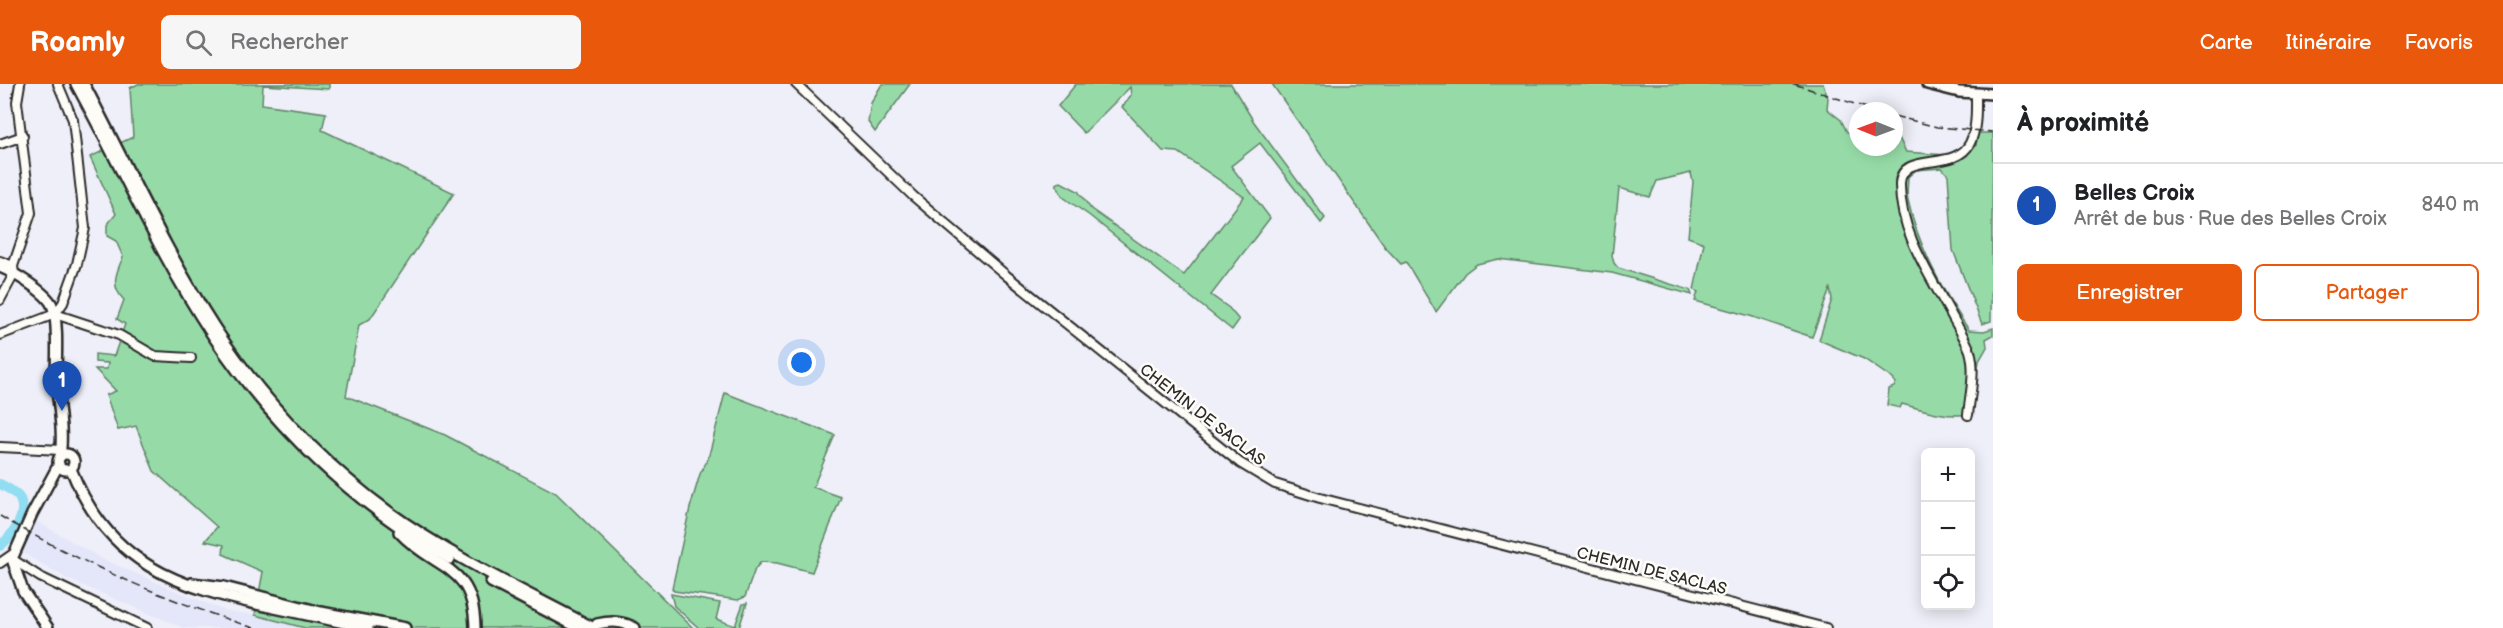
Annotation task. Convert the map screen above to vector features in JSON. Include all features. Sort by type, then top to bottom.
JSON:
[{"type":"main road","points":[[76,84],[187,293],[236,368],[261,400],[314,458],[383,515],[419,541],[579,628]]},
{"type":"main road","points":[[84,84],[187,280],[215,328],[292,426],[351,482],[422,534],[461,559],[596,626],[611,621],[626,623],[634,628]]},
{"type":"main road","points":[[1927,84],[1946,90],[1993,94]]},
{"type":"main road","points":[[0,267],[14,270],[45,296],[52,305],[55,314],[58,399],[64,458],[84,498],[110,534],[147,566],[181,582],[368,628]]},
{"type":"main road","points":[[48,628],[23,591],[13,557],[32,514],[64,458]]},
{"type":"main road","points":[[383,515],[408,542],[464,582],[474,606],[475,628]]},
{"type":"main road","points":[[206,589],[224,587],[321,612],[405,628]]},
{"type":"street","points":[[0,300],[14,270],[31,213],[17,102],[20,84]]},
{"type":"street","points":[[0,335],[55,314],[63,303],[77,264],[85,228],[73,120],[58,84]]},
{"type":"street","name":"CHEMIN DE SACLAS","points":[[796,84],[922,204],[1007,276],[1240,463],[1275,484],[1320,498],[1826,628]]},
{"type":"street","points":[[1968,415],[1972,371],[1969,349],[1913,244],[1906,220],[1900,183],[1907,169],[1915,164],[1958,157],[1965,151],[1974,131],[1976,93]]},
{"type":"street","points":[[0,144],[22,136]]},
{"type":"street","points":[[0,261],[14,270]]},
{"type":"street","points":[[55,314],[114,333],[155,356],[191,358]]},
{"type":"street","points":[[0,447],[64,458]]},
{"type":"street","points":[[0,564],[13,557],[40,577],[147,628]]},
{"type":"street","points":[[611,621],[625,628]]},
{"type":"shaded area","points":[[36,521],[100,558],[225,611],[255,615],[305,628],[184,628],[68,579],[20,551]]},
{"type":"green space","points":[[138,84],[329,84],[329,89],[263,85],[262,104],[326,113],[322,130],[454,193],[370,319],[359,325],[346,396],[445,435],[556,493],[693,628],[305,628],[255,615],[263,572],[223,554],[224,545],[205,541],[217,527],[154,471],[136,426],[118,430],[106,395],[116,391],[95,369],[107,369],[108,363],[95,362],[95,354],[114,356],[125,324],[117,319],[124,300],[116,284],[123,257],[116,241],[107,236],[107,225],[116,214],[90,157],[133,137],[130,88]]},
{"type":"green space","points":[[882,84],[910,84],[875,132],[868,122],[871,103]]},
{"type":"green space","points":[[1076,84],[1231,84],[1254,122],[1325,218],[1321,223],[1260,143],[1231,166],[1270,218],[1211,295],[1229,308],[1239,320],[1232,330],[1063,197],[1056,184],[1061,182],[1078,191],[1091,209],[1184,275],[1244,197],[1178,152],[1163,151],[1122,107],[1131,95],[1130,87],[1084,133],[1058,106]]},
{"type":"green space","points":[[1272,84],[1823,84],[1828,98],[1827,109],[1841,120],[1849,132],[1849,156],[1903,156],[1903,146],[1906,152],[1959,156],[1976,146],[1977,133],[1993,133],[1991,321],[1982,324],[1953,250],[1948,175],[1942,168],[1916,170],[1908,177],[1907,197],[1912,217],[1940,284],[1969,330],[1984,331],[1993,328],[1993,335],[1986,339],[1987,347],[1979,361],[1970,414],[1944,414],[1902,404],[1900,408],[1887,405],[1889,389],[1896,383],[1893,379],[1864,359],[1819,340],[1832,299],[1830,289],[1812,337],[1750,316],[1695,301],[1698,292],[1694,290],[1704,243],[1688,237],[1693,182],[1691,173],[1657,181],[1650,197],[1619,188],[1612,256],[1618,268],[1690,290],[1692,295],[1612,273],[1498,259],[1477,264],[1465,273],[1436,312],[1406,262],[1401,264],[1385,247]]},
{"type":"green space","points":[[725,393],[835,435],[813,487],[841,497],[812,572],[777,563],[761,562],[755,569],[745,597],[738,600],[674,591],[672,588],[690,508],[700,474],[708,459]]},
{"type":"green space","points":[[671,594],[720,603],[716,619],[735,626],[743,604],[747,603],[739,628],[699,628],[674,606]]},
{"type":"waterway","points":[[0,484],[11,490],[20,499],[22,505],[18,525],[0,546]]},
{"type":"railway","points":[[1794,84],[1849,102]]},
{"type":"railway","points":[[1903,118],[1937,127],[1993,132]]},
{"type":"railway","points":[[0,516],[92,565],[156,593],[254,628]]},
{"type":"place","name":"Belles Croix","points":[[62,411]]}]
